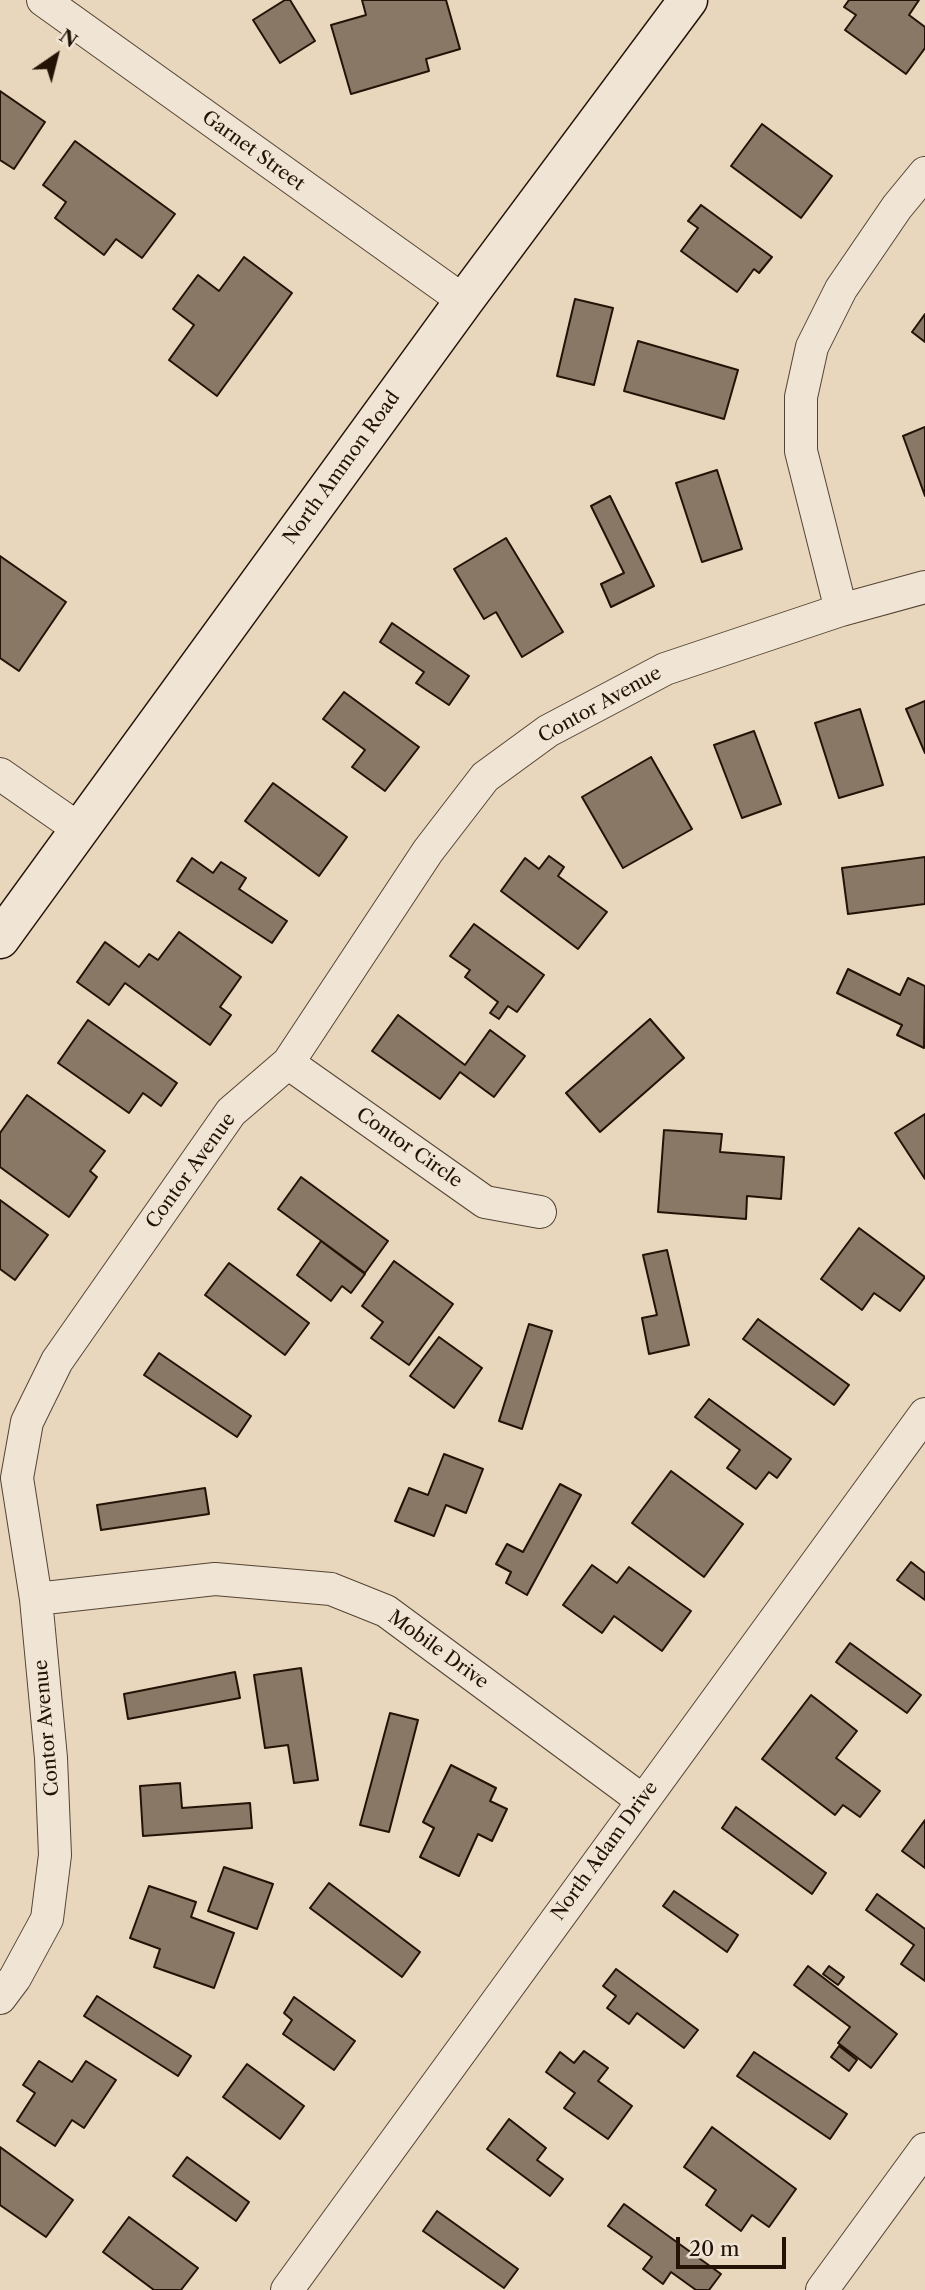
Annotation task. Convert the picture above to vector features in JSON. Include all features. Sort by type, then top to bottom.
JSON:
[{"type":"main road","name":"North Ammon Road","points":[[0,939],[464,301],[688,0]]},
{"type":"street","name":"Garnet Street","points":[[43,0],[464,301]]},
{"type":"street","points":[[841,610],[801,451],[801,397],[812,347],[841,289],[897,207],[925,173]]},
{"type":"street","name":"Contor Avenue","points":[[0,1998],[15,1978],[47,1919],[55,1855],[51,1758],[36,1600],[17,1478],[27,1422],[57,1361],[231,1112],[288,1063],[428,851],[485,777],[548,731],[666,669],[841,610],[925,587]]},
{"type":"street","points":[[0,774],[79,830]]},
{"type":"street","name":"Contor Circle","points":[[288,1063],[485,1202],[540,1212]]},
{"type":"street","name":"North Adam Drive","points":[[287,2290],[925,1414]]},
{"type":"street","name":"Mobile Drive","points":[[36,1600],[215,1578],[331,1589],[386,1611],[642,1800]]},
{"type":"street","points":[[822,2290],[925,2149]]},
{"type":"building","points":[[285,0],[290,0],[315,41],[280,63],[253,20]]},
{"type":"building","points":[[362,0],[446,0],[460,49],[426,59],[429,71],[351,94],[331,25],[366,15]]},
{"type":"building","points":[[849,0],[919,0],[909,15],[925,27],[925,48],[906,74],[845,30],[856,15],[844,7]]},
{"type":"building","points":[[0,91],[45,122],[14,169],[0,160]]},
{"type":"building","points":[[762,124],[832,176],[801,218],[731,166]]},
{"type":"building","points":[[75,141],[175,214],[142,258],[116,239],[104,255],[55,218],[66,202],[43,185]]},
{"type":"building","points":[[701,205],[772,257],[759,273],[754,269],[737,292],[681,251],[698,228],[688,221]]},
{"type":"building","points":[[244,257],[292,293],[217,396],[169,360],[194,325],[173,309],[198,275],[219,291]]},
{"type":"building","points":[[575,299],[613,308],[594,385],[557,376]]},
{"type":"building","points":[[925,314],[925,342],[912,332]]},
{"type":"building","points":[[638,341],[738,370],[724,419],[624,391]]},
{"type":"building","points":[[925,427],[925,496],[903,436]]},
{"type":"building","points":[[717,470],[742,549],[702,562],[676,483]]},
{"type":"building","points":[[610,496],[654,586],[611,607],[601,584],[624,573],[591,506]]},
{"type":"building","points":[[506,538],[563,632],[522,657],[496,612],[484,619],[454,569]]},
{"type":"building","points":[[0,556],[66,602],[19,671],[0,658]]},
{"type":"building","points":[[392,623],[469,676],[449,705],[416,683],[424,672],[380,642]]},
{"type":"building","points":[[344,692],[419,747],[385,791],[352,767],[365,750],[323,719]]},
{"type":"building","points":[[925,701],[925,753],[906,709]]},
{"type":"building","points":[[860,709],[883,785],[839,798],[815,723]]},
{"type":"building","points":[[754,731],[781,804],[742,818],[714,745]]},
{"type":"building","points":[[651,757],[692,829],[623,868],[582,797]]},
{"type":"building","points":[[273,783],[347,837],[319,876],[245,821]]},
{"type":"building","points":[[549,856],[564,867],[558,876],[607,912],[578,949],[501,891],[525,858],[539,869]]},
{"type":"building","points":[[925,857],[925,904],[848,914],[842,868]]},
{"type":"building","points":[[192,858],[213,873],[221,862],[246,878],[239,889],[287,921],[272,943],[177,881]]},
{"type":"building","points":[[474,924],[544,975],[517,1012],[508,1006],[499,1019],[490,1013],[498,1002],[465,977],[470,970],[450,956]]},
{"type":"building","points":[[179,932],[241,977],[220,1007],[231,1015],[210,1045],[125,983],[109,1005],[77,982],[105,942],[139,967],[149,954],[158,960]]},
{"type":"building","points":[[848,969],[900,995],[908,978],[925,986],[924,1048],[897,1035],[902,1025],[837,993]]},
{"type":"building","points":[[398,1015],[465,1065],[490,1030],[525,1056],[494,1097],[460,1072],[440,1099],[372,1051]]},
{"type":"building","points":[[650,1019],[684,1058],[600,1132],[566,1093]]},
{"type":"building","points":[[88,1020],[177,1083],[161,1106],[143,1093],[129,1113],[58,1063]]},
{"type":"building","points":[[27,1095],[105,1151],[90,1171],[97,1177],[69,1217],[0,1167],[0,1133]]},
{"type":"building","points":[[925,1114],[925,1179],[895,1133]]},
{"type":"building","points":[[664,1130],[722,1134],[720,1152],[784,1157],[781,1199],[747,1196],[746,1219],[658,1212]]},
{"type":"building","points":[[301,1177],[388,1241],[365,1273],[278,1209]]},
{"type":"building","points":[[0,1200],[48,1235],[15,1280],[0,1269]]},
{"type":"building","points":[[859,1228],[925,1277],[900,1311],[874,1293],[862,1310],[821,1279]]},
{"type":"building","points":[[321,1241],[365,1274],[351,1293],[342,1286],[331,1301],[297,1275]]},
{"type":"building","points":[[667,1250],[689,1345],[649,1354],[642,1318],[657,1315],[643,1255]]},
{"type":"building","points":[[394,1261],[453,1304],[409,1365],[371,1338],[383,1322],[362,1306]]},
{"type":"building","points":[[229,1263],[309,1323],[285,1355],[205,1295]]},
{"type":"building","points":[[758,1319],[849,1385],[834,1405],[743,1339]]},
{"type":"building","points":[[529,1324],[552,1331],[522,1429],[499,1421]]},
{"type":"building","points":[[439,1337],[482,1368],[454,1408],[410,1376]]},
{"type":"building","points":[[159,1353],[251,1416],[237,1437],[144,1375]]},
{"type":"building","points":[[709,1399],[791,1459],[777,1478],[769,1472],[756,1489],[727,1468],[740,1450],[695,1417]]},
{"type":"building","points":[[444,1454],[483,1469],[466,1513],[446,1505],[434,1536],[395,1521],[409,1488],[428,1495]]},
{"type":"building","points":[[671,1471],[743,1524],[704,1577],[632,1523]]},
{"type":"building","points":[[560,1484],[581,1495],[527,1595],[506,1583],[511,1572],[496,1564],[507,1544],[523,1552]]},
{"type":"building","points":[[205,1488],[209,1514],[101,1530],[97,1505]]},
{"type":"building","points":[[911,1562],[925,1573],[925,1600],[897,1580]]},
{"type":"building","points":[[592,1565],[617,1583],[629,1567],[691,1611],[662,1651],[614,1616],[602,1633],[563,1605]]},
{"type":"building","points":[[850,1643],[921,1695],[907,1713],[836,1662]]},
{"type":"building","points":[[301,1668],[318,1780],[294,1783],[288,1745],[265,1748],[254,1675]]},
{"type":"building","points":[[235,1672],[240,1698],[128,1719],[124,1694]]},
{"type":"building","points":[[811,1695],[857,1731],[836,1758],[880,1791],[860,1817],[843,1805],[835,1815],[762,1759]]},
{"type":"building","points":[[390,1713],[418,1720],[389,1832],[360,1825]]},
{"type":"building","points":[[451,1765],[496,1788],[490,1801],[507,1809],[492,1841],[478,1834],[459,1876],[420,1857],[434,1828],[423,1822]]},
{"type":"building","points":[[180,1783],[182,1808],[250,1803],[252,1828],[143,1836],[140,1786]]},
{"type":"building","points":[[736,1807],[826,1873],[812,1894],[722,1828]]},
{"type":"building","points":[[925,1820],[925,1868],[902,1851]]},
{"type":"building","points":[[224,1867],[273,1884],[257,1929],[208,1911]]},
{"type":"building","points":[[329,1883],[420,1952],[402,1977],[310,1908]]},
{"type":"building","points":[[149,1886],[196,1902],[191,1917],[234,1933],[214,1988],[154,1967],[160,1949],[130,1938]]},
{"type":"building","points":[[674,1891],[738,1935],[727,1952],[663,1906]]},
{"type":"building","points":[[877,1894],[925,1929],[925,1981],[901,1964],[914,1945],[866,1910]]},
{"type":"building","points":[[808,1966],[897,2034],[871,2068],[838,2043],[850,2027],[794,1985]]},
{"type":"building","points":[[829,1966],[844,1977],[838,1985],[823,1974]]},
{"type":"building","points":[[616,1969],[698,2030],[684,2048],[637,2013],[629,2024],[607,2008],[616,1996],[603,1986]]},
{"type":"building","points":[[97,1996],[191,2056],[178,2076],[84,2016]]},
{"type":"building","points":[[294,1997],[355,2041],[334,2070],[283,2034],[292,2020],[284,2013]]},
{"type":"building","points":[[839,2046],[857,2060],[849,2071],[831,2057]]},
{"type":"building","points":[[584,2051],[608,2068],[598,2081],[632,2106],[608,2139],[564,2108],[575,2093],[546,2072],[560,2052],[574,2063]]},
{"type":"building","points":[[754,2052],[847,2114],[830,2139],[737,2076]]},
{"type":"building","points":[[39,2061],[72,2082],[86,2061],[116,2080],[84,2128],[72,2120],[55,2146],[17,2121],[35,2093],[23,2085]]},
{"type":"building","points":[[247,2064],[304,2106],[280,2139],[223,2097]]},
{"type":"building","points":[[509,2119],[546,2148],[537,2160],[563,2179],[550,2196],[487,2149]]},
{"type":"building","points":[[712,2127],[796,2189],[769,2227],[752,2215],[741,2231],[706,2205],[716,2190],[684,2167]]},
{"type":"building","points":[[0,2147],[73,2200],[46,2237],[0,2205]]},
{"type":"building","points":[[187,2157],[249,2202],[236,2221],[173,2176]]},
{"type":"building","points":[[624,2204],[721,2274],[709,2290],[696,2290],[671,2272],[663,2284],[643,2269],[652,2257],[608,2226]]},
{"type":"building","points":[[437,2211],[518,2269],[504,2288],[423,2231]]},
{"type":"building","points":[[129,2217],[198,2268],[181,2290],[154,2290],[103,2252]]}]
